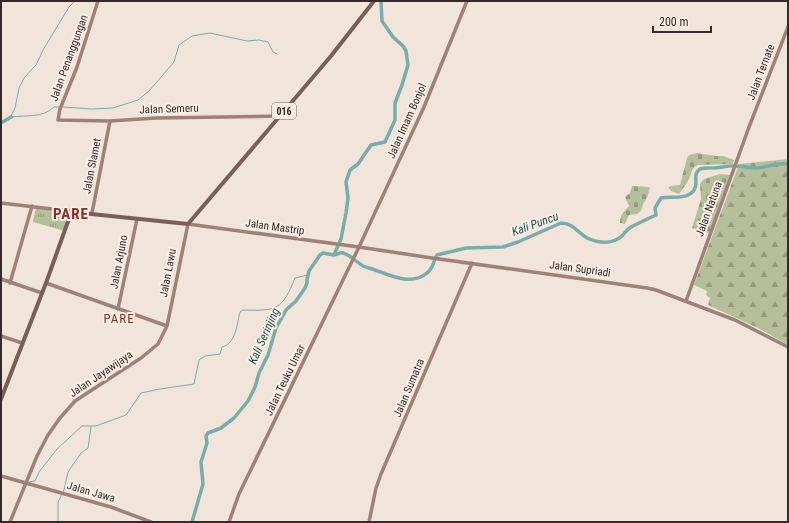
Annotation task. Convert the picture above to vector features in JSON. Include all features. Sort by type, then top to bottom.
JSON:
[{"type":"main road","name":"Jalan Penanggungan","points":[[58,120],[61,107],[77,67],[98,1]]},
{"type":"main road","name":"016","points":[[188,224],[331,56],[374,1]]},
{"type":"main road","name":"Jalan Imam Bonjol","points":[[359,247],[430,93],[467,1]]},
{"type":"main road","name":"Jalan Ternate","points":[[750,124],[788,26]]},
{"type":"main road","name":"Jalan Semeru","points":[[58,120],[110,121],[156,118],[280,116]]},
{"type":"main road","name":"Jalan Slamet","points":[[92,213],[110,121]]},
{"type":"main road","name":"Jalan Natuna","points":[[686,301],[750,124]]},
{"type":"main road","points":[[1,203],[32,206],[70,213],[92,213],[188,224]]},
{"type":"main road","points":[[10,283],[32,206]]},
{"type":"main road","points":[[1,399],[42,293],[70,213]]},
{"type":"main road","name":"016","points":[[180,224],[193,218]]},
{"type":"main road","name":"Jalan Arjuno","points":[[118,309],[137,219]]},
{"type":"main road","name":"Jalan Mastrip","points":[[188,224],[359,247]]},
{"type":"main road","name":"Jalan Lawu","points":[[167,326],[188,224]]},
{"type":"main road","name":"Jalan Teuku Umar","points":[[229,522],[242,489],[359,247]]},
{"type":"main road","name":"Jalan Supriadi","points":[[359,247],[639,286],[656,290],[735,320],[788,347]]},
{"type":"main road","name":"Jalan Sumatra","points":[[369,522],[376,488],[472,263]]},
{"type":"main road","points":[[1,279],[42,293]]},
{"type":"main road","points":[[46,282],[167,326]]},
{"type":"main road","name":"Jalan Jayawijaya","points":[[10,522],[25,482],[48,435],[67,410],[82,397],[155,348],[167,326]]},
{"type":"main road","points":[[1,336],[22,343]]},
{"type":"main road","name":"Jalan Jawa","points":[[1,476],[111,507],[151,522]]},
{"type":"green space","points":[[697,153],[723,156],[734,160],[733,164],[695,166],[688,181],[679,194],[671,191],[669,188],[670,186],[680,185],[689,155]]},
{"type":"green space","points":[[788,159],[788,345],[758,328],[708,305],[710,298],[706,295],[707,291],[694,285],[739,164]]},
{"type":"green space","points":[[720,174],[730,175],[709,233],[692,228],[701,199],[700,184],[704,179]]},
{"type":"green space","points":[[632,186],[650,187],[641,211],[637,214],[629,215],[625,224],[620,223],[621,216],[629,206],[625,197],[630,193]]},
{"type":"green space","points":[[36,207],[69,211],[65,231],[33,222]]},
{"type":"waterway","points":[[11,116],[15,108],[19,88],[24,78],[36,65],[43,50],[69,7],[75,1]]},
{"type":"waterway","name":"Kali Serinjing","points":[[192,522],[203,484],[201,462],[207,443],[206,436],[208,433],[221,428],[234,418],[248,401],[268,355],[276,328],[286,310],[296,301],[305,288],[309,271],[320,255],[323,253],[334,255],[341,239],[346,213],[348,198],[346,182],[350,170],[358,164],[371,145],[385,142],[395,120],[395,103],[408,65],[406,51],[403,46],[393,37],[382,21],[381,1]]},
{"type":"waterway","points":[[63,107],[92,109],[113,108],[138,100],[149,91],[174,62],[179,45],[192,36],[210,33],[247,41],[259,40],[268,42],[273,52],[277,54]]},
{"type":"waterway","points":[[11,117],[45,113],[54,107],[60,107]]},
{"type":"waterway","points":[[1,123],[11,117]]},
{"type":"waterway","name":"Kali Puncu","points":[[334,255],[343,253],[349,255],[364,267],[401,279],[415,279],[427,273],[433,266],[437,255],[466,248],[503,247],[561,223],[569,224],[591,240],[600,242],[614,241],[622,236],[631,227],[656,215],[655,208],[661,198],[682,197],[692,192],[695,189],[696,175],[700,169],[733,166],[758,168],[776,164],[788,164]]},
{"type":"waterway","points":[[28,482],[35,481],[39,472],[57,449],[82,426],[96,426],[126,415],[141,393],[194,384],[199,360],[205,356],[220,354],[222,347],[227,345],[233,338],[240,312],[243,310],[271,309],[277,306],[286,297],[295,278],[308,275]]},
{"type":"waterway","points":[[58,522],[58,502],[64,490],[68,472],[81,453],[88,448],[91,427]]},
{"type":"district","name":"PARE","points":[[71,214]]},
{"type":"district","name":"PARE","points":[[119,318]]}]
